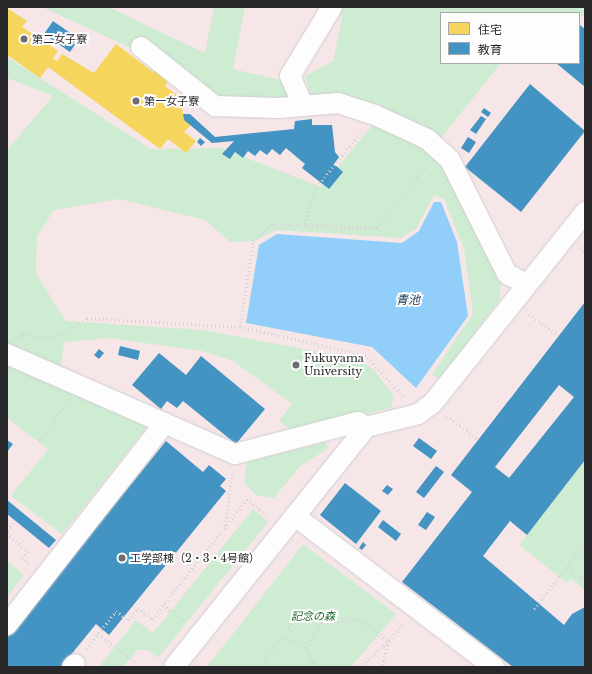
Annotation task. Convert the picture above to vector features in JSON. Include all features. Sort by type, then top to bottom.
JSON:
[{"type":"lane","points":[[303,106],[290,76],[332,7]]},
{"type":"lane","points":[[141,47],[215,106],[303,106],[338,103],[375,115],[427,139],[450,160],[507,274],[527,284]]},
{"type":"lane","points":[[174,667],[366,427],[425,409],[585,212]]},
{"type":"lane","points":[[10,346],[165,423],[235,454],[358,422],[366,427]]},
{"type":"lane","points":[[7,625],[165,423]]},
{"type":"lane","points":[[295,516],[494,667]]},
{"type":"path","points":[[305,224],[314,190],[375,115]]},
{"type":"path","points":[[240,327],[253,241],[272,224],[305,224],[377,228],[415,179]]},
{"type":"path","points":[[513,302],[559,336]]},
{"type":"path","points":[[10,346],[22,334],[55,338],[87,318],[240,327],[366,356],[425,409],[479,440]]},
{"type":"path","points":[[39,442],[67,401],[62,398]]},
{"type":"path","points":[[225,527],[235,454]]},
{"type":"path","points":[[74,665],[116,611],[128,620],[138,608],[152,619],[247,499],[274,521]]},
{"type":"path","points":[[7,524],[11,527],[7,532],[28,551],[22,558],[45,576]]},
{"type":"path","points":[[534,609],[585,544]]},
{"type":"path","points":[[567,567],[585,581]]},
{"type":"path","points":[[163,604],[189,624]]},
{"type":"path","points":[[359,667],[389,641],[416,607]]},
{"type":"path","points":[[260,667],[301,612],[322,622],[361,620],[389,641]]},
{"type":"path","points":[[307,648],[322,622]]},
{"type":"path","points":[[98,634],[134,662]]},
{"type":"path","points":[[282,637],[307,648],[315,667]]},
{"type":"path","points":[[382,667],[389,641]]},
{"type":"shaded area","name":"Fukuyama University","points":[[7,7],[585,7],[585,667],[7,667]]},
{"type":"green space","points":[[42,7],[108,7],[205,53],[214,7],[245,7],[233,69],[284,81],[293,103],[217,100],[200,80]]},
{"type":"green space","points":[[335,7],[585,7],[585,16],[580,16],[580,12],[440,12],[440,64],[500,64],[440,139],[312,99],[305,76],[333,61],[342,17]]},
{"type":"green space","points":[[7,57],[151,149],[221,148],[321,187],[376,121],[441,158],[501,281],[500,299],[440,381],[432,374],[473,314],[464,249],[444,199],[434,195],[416,229],[401,238],[277,230],[253,241],[230,242],[205,220],[119,199],[54,210],[37,236],[36,274],[66,321],[202,330],[357,359],[374,370],[394,396],[391,408],[292,431],[279,421],[292,404],[233,361],[202,351],[109,338],[64,342],[61,370],[7,345],[7,150],[53,96],[7,78]]},
{"type":"green space","points":[[7,363],[147,427],[62,534],[11,496],[48,449],[7,418]]},
{"type":"green space","points":[[325,442],[329,448],[299,467],[274,498],[256,495],[244,482],[247,462]]},
{"type":"green space","points":[[585,460],[585,590],[571,579],[567,583],[519,545]]},
{"type":"green space","points":[[253,509],[268,522],[158,658],[147,650],[137,650],[123,667],[99,667],[136,620],[153,633]]},
{"type":"green space","name":"記念の森","points":[[303,544],[396,614],[351,667],[207,667]]},
{"type":"green space","points":[[7,561],[24,575],[7,597]]},
{"type":"water","name":"青池","points":[[434,202],[441,202],[457,242],[468,316],[416,388],[372,347],[246,323],[259,245],[277,234],[402,243],[419,231]]},
{"type":"building: 住宅","name":"第一女子寮","points":[[7,8],[27,21],[22,27],[58,51],[53,58],[57,61],[62,54],[94,73],[116,44],[153,72],[155,69],[169,80],[165,86],[178,96],[180,94],[184,120],[192,124],[184,132],[196,141],[186,153],[168,139],[160,149],[48,67],[40,78],[7,55]]},
{"type":"building: 教育","points":[[53,21],[79,39],[70,52],[44,34]]},
{"type":"building: 教育","points":[[580,25],[585,29],[585,87],[557,64],[580,64]]},
{"type":"building: 教育","points":[[530,84],[585,131],[521,212],[465,167]]},
{"type":"building: 教育","points":[[484,108],[491,113],[488,117],[481,112]]},
{"type":"building: 教育","points":[[183,114],[190,114],[215,137],[294,129],[295,121],[312,119],[312,125],[332,125],[335,152],[339,157],[334,164],[343,172],[329,189],[302,168],[305,164],[286,148],[280,155],[272,149],[267,155],[260,150],[255,156],[248,151],[243,158],[235,152],[230,159],[222,154],[234,141],[212,143],[184,120]]},
{"type":"building: 教育","points":[[481,116],[486,119],[476,134],[470,130]]},
{"type":"building: 教育","points":[[468,137],[476,142],[469,153],[461,148]]},
{"type":"building: 教育","points":[[200,138],[205,142],[201,146],[197,142]]},
{"type":"building: 教育","points":[[585,302],[585,460],[527,535],[510,521],[483,556],[564,625],[572,614],[585,607],[585,667],[513,667],[402,582],[472,492],[451,475]],"holes":[[[559,385],[574,397],[509,478],[495,467]]]},
{"type":"building: 教育","points":[[120,346],[140,351],[138,360],[118,355]]},
{"type":"building: 教育","points":[[99,349],[104,353],[99,359],[94,355]]},
{"type":"building: 教育","points":[[159,353],[186,375],[201,356],[265,409],[236,444],[183,401],[177,408],[167,401],[161,409],[132,385]]},
{"type":"building: 教育","points":[[419,438],[437,451],[431,459],[413,446]]},
{"type":"building: 教育","points":[[7,440],[13,444],[7,452]]},
{"type":"building: 教育","name":"工学部棟（2・3・4号館）","points":[[166,441],[203,472],[209,465],[226,479],[220,486],[226,491],[109,635],[96,624],[61,667],[7,667],[7,638]]},
{"type":"building: 教育","points":[[436,466],[444,472],[424,498],[416,492]]},
{"type":"building: 教育","points":[[345,483],[381,511],[356,544],[320,515]]},
{"type":"building: 教育","points":[[387,485],[393,489],[388,495],[382,491]]},
{"type":"building: 教育","points":[[7,500],[56,540],[49,548],[7,514]]},
{"type":"building: 教育","points":[[427,512],[435,517],[426,530],[418,525]]},
{"type":"building: 教育","points":[[383,520],[401,534],[396,541],[378,527]]},
{"type":"building: 教育","points":[[363,542],[366,545],[362,550],[359,548]]},
{"type":"place","name":"第二女子寮","points":[[24,39]]},
{"type":"place","name":"第一女子寮","points":[[136,101]]},
{"type":"place","name":"Fukuyama University","points":[[296,365]]},
{"type":"place","name":"工学部棟（2・3・4号館）","points":[[122,558]]}]
